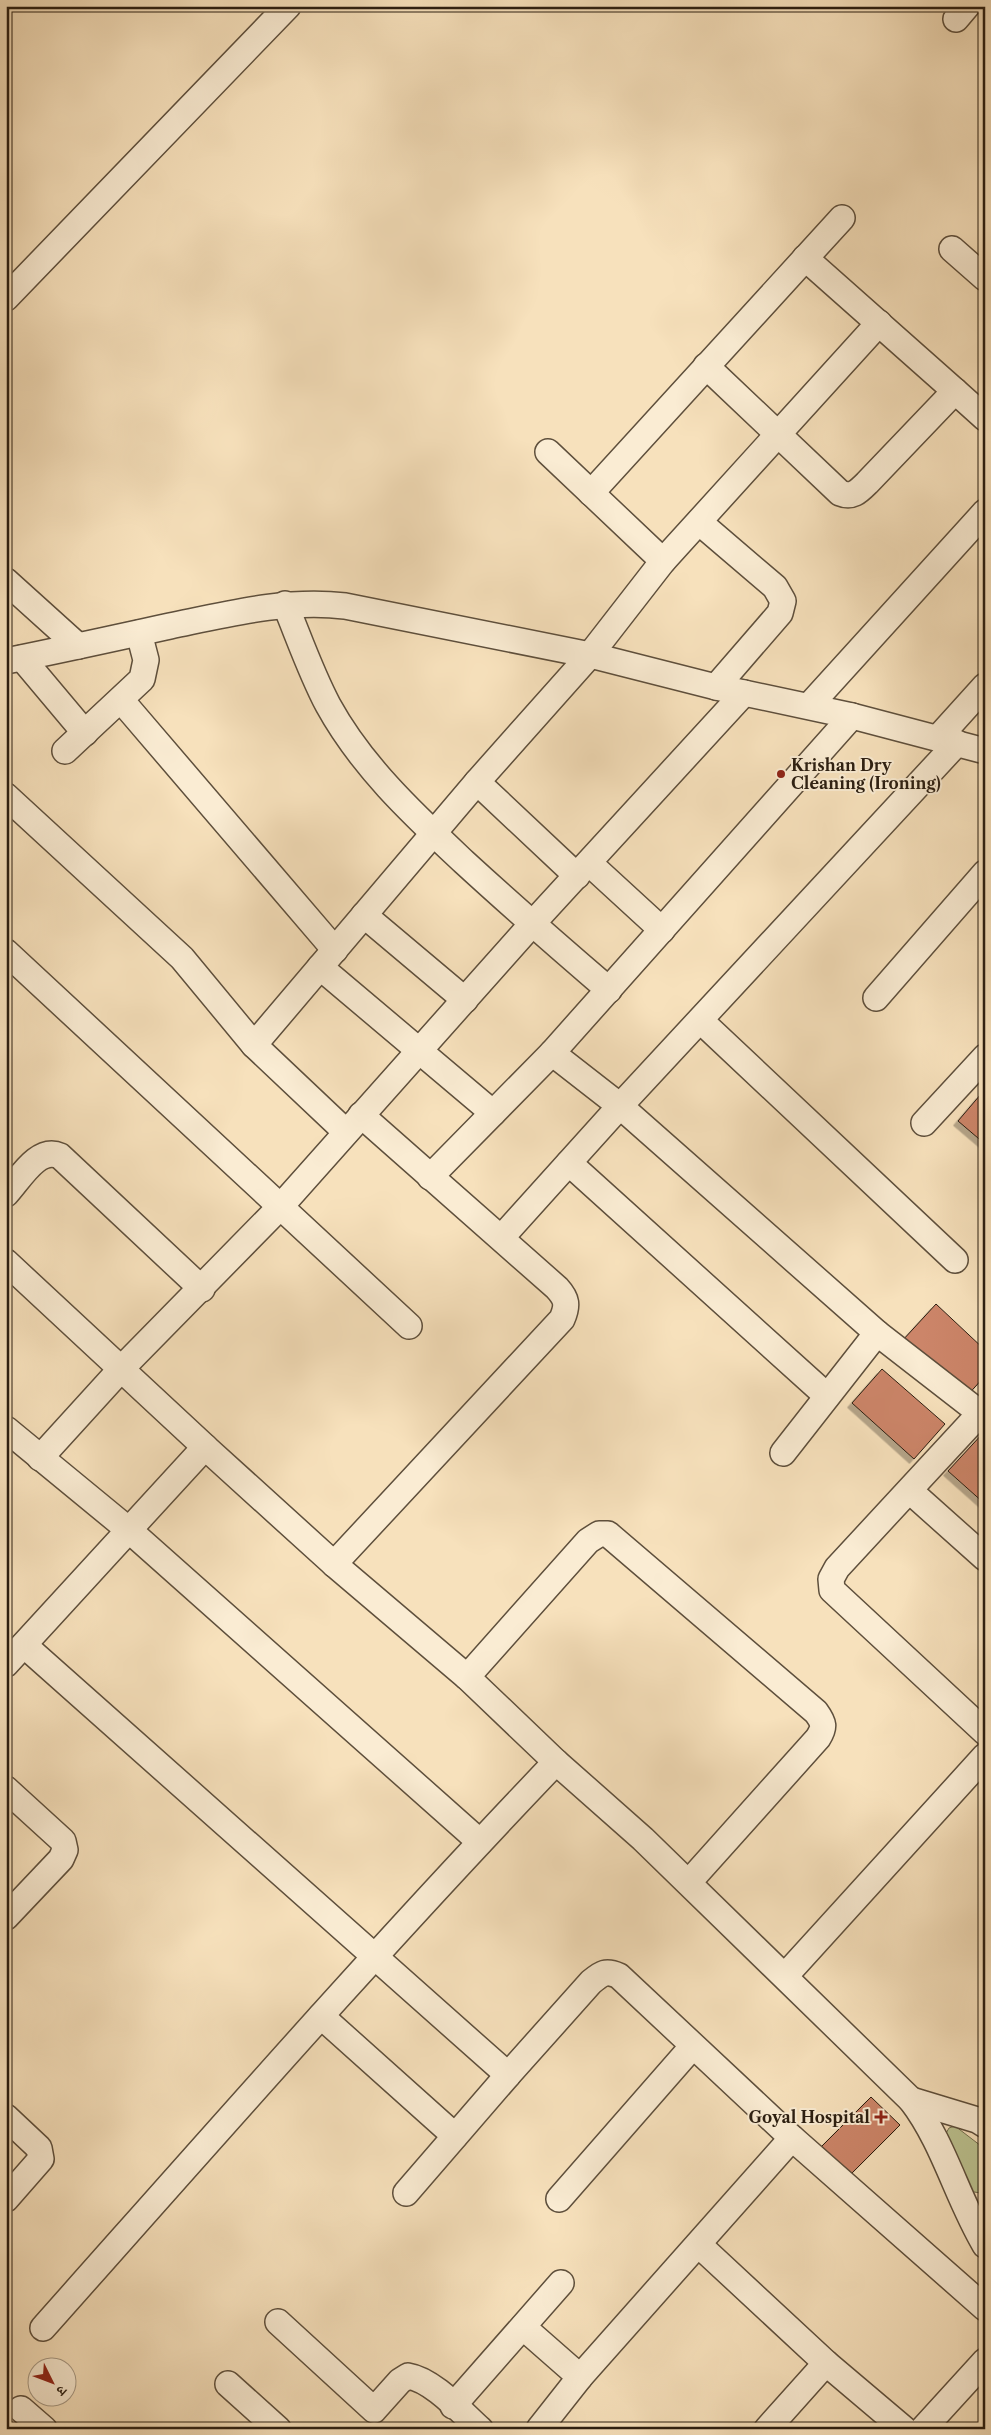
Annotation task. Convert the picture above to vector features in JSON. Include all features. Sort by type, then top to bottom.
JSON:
[{"type":"street","points":[[6,298],[288,6]]},
{"type":"street","points":[[591,493],[842,218]]},
{"type":"street","points":[[952,249],[985,278]]},
{"type":"street","points":[[805,258],[985,418]]},
{"type":"street","points":[[254,1045],[477,782],[590,655],[663,562],[879,324]]},
{"type":"street","points":[[706,366],[780,434],[840,493],[847,496],[856,494],[956,391]]},
{"type":"street","points":[[548,452],[663,562]]},
{"type":"street","points":[[808,706],[985,512]]},
{"type":"street","points":[[699,522],[775,587],[784,601],[780,612],[716,687]]},
{"type":"street","points":[[6,581],[78,646]]},
{"type":"street","points":[[14,660],[285,604],[317,602],[346,606],[590,655],[716,687],[852,716],[985,751]]},
{"type":"street","points":[[285,604],[312,673],[328,706],[364,761],[434,834],[532,924],[609,990]]},
{"type":"street","points":[[65,751],[142,679],[146,660],[139,633]]},
{"type":"street","points":[[14,660],[85,733]]},
{"type":"street","points":[[502,1237],[620,1106],[701,1021],[948,740],[985,686]]},
{"type":"street","points":[[40,1458],[121,1369],[202,1289],[281,1206],[532,924],[744,693]]},
{"type":"street","points":[[121,700],[327,958],[419,1052],[493,1113]]},
{"type":"street","points":[[430,1177],[552,1053],[852,716]]},
{"type":"street","points":[[477,782],[583,869],[662,930]]},
{"type":"street","points":[[6,796],[182,958],[254,1045],[354,1124],[430,1177],[502,1237],[566,1297],[567,1307],[562,1318],[334,1564]]},
{"type":"street","points":[[876,998],[985,873]]},
{"type":"street","points":[[364,915],[465,1000]]},
{"type":"street","points":[[6,952],[409,1326]]},
{"type":"street","points":[[701,1021],[955,1260]]},
{"type":"street","points":[[552,1053],[620,1106],[877,1333],[982,1410],[910,1491],[837,1568],[831,1579],[832,1590],[985,1732]]},
{"type":"street","points":[[924,1123],[985,1057]]},
{"type":"street","points":[[6,1194],[43,1154],[52,1152],[60,1156],[202,1289]]},
{"type":"street","points":[[569,1163],[827,1396]]},
{"type":"street","points":[[6,1262],[334,1564],[466,1677],[556,1762],[689,1882],[911,2100],[931,2131],[978,2214],[985,2246]]},
{"type":"street","points":[[783,1453],[877,1333]]},
{"type":"street","points":[[10,1439],[40,1458],[130,1531],[480,1842]]},
{"type":"street","points":[[6,1664],[206,1447]]},
{"type":"street","points":[[910,1491],[985,1558]]},
{"type":"street","points":[[466,1677],[588,1541],[599,1534],[608,1534],[816,1712],[823,1721],[824,1728],[818,1738],[689,1882]]},
{"type":"street","points":[[24,1645],[508,2075]]},
{"type":"street","points":[[785,1976],[985,1756]]},
{"type":"street","points":[[43,2328],[321,2016],[556,1762]]},
{"type":"street","points":[[6,1789],[63,1841],[65,1850],[61,1859],[6,1918]]},
{"type":"street","points":[[406,2193],[591,1982],[602,1973],[611,1972],[619,1976],[692,2047],[792,2138],[985,2308]]},
{"type":"street","points":[[321,2016],[455,2136]]},
{"type":"street","points":[[559,2200],[692,2047]]},
{"type":"street","points":[[911,2100],[977,2120],[985,2125]]},
{"type":"street","points":[[6,2117],[39,2148],[41,2158],[6,2199]]},
{"type":"street","points":[[539,2429],[580,2378],[792,2138]]},
{"type":"street","points":[[699,2245],[826,2363],[904,2429]]},
{"type":"street","points":[[453,2406],[561,2283]]},
{"type":"street","points":[[278,2322],[374,2410],[400,2381],[408,2376],[417,2377],[431,2386],[480,2429]]},
{"type":"street","points":[[523,2326],[580,2378]]},
{"type":"street","points":[[923,2429],[985,2361]]},
{"type":"street","points":[[767,2429],[826,2363]]},
{"type":"street","points":[[228,2384],[278,2429]]},
{"type":"street","points":[[21,2409],[44,2429]]},
{"type":"green space","points":[[955,2126],[985,2149],[985,2190],[980,2193],[969,2191],[945,2135],[949,2128]]},
{"type":"building","points":[[981,1094],[985,1097],[985,1144],[958,1121]]},
{"type":"building","points":[[936,1304],[985,1350],[985,1376],[964,1399],[902,1341]]},
{"type":"building","points":[[882,1369],[945,1424],[914,1459],[852,1403]]},
{"type":"building","points":[[985,1431],[985,1504],[948,1471]]},
{"type":"building","points":[[871,2097],[900,2125],[848,2177],[819,2149]]},
{"type":"place","name":"Krishan Dry Cleaning (Ironing)","points":[[781,774]]},
{"type":"place","name":"Goyal Hospital","points":[[881,2117]]}]
